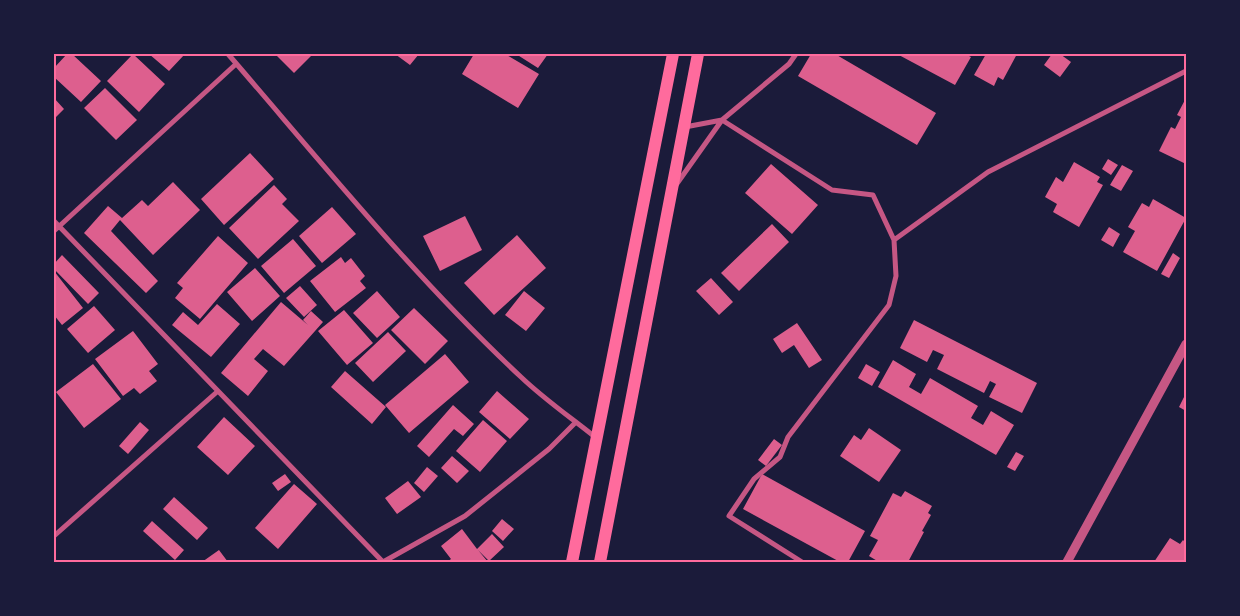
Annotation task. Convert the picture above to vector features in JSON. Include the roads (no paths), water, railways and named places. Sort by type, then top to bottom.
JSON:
[{"type":"main road","points":[[572,562],[673,54]]},
{"type":"main road","points":[[600,562],[698,54]]},
{"type":"street","points":[[228,54],[382,232],[450,307],[522,378],[596,438]]},
{"type":"street","points":[[670,194],[722,120],[789,64],[796,54]]},
{"type":"street","points":[[54,231],[236,64]]},
{"type":"street","points":[[894,240],[988,172],[1186,71]]},
{"type":"street","points":[[683,127],[722,120],[832,190],[873,195],[894,240],[896,276],[889,305],[788,437],[780,457],[754,479],[729,516],[802,562]]},
{"type":"street","points":[[54,221],[383,562],[465,516],[549,449],[576,422]]},
{"type":"street","points":[[1067,562],[1186,344]]},
{"type":"street","points":[[54,536],[218,391]]}]
